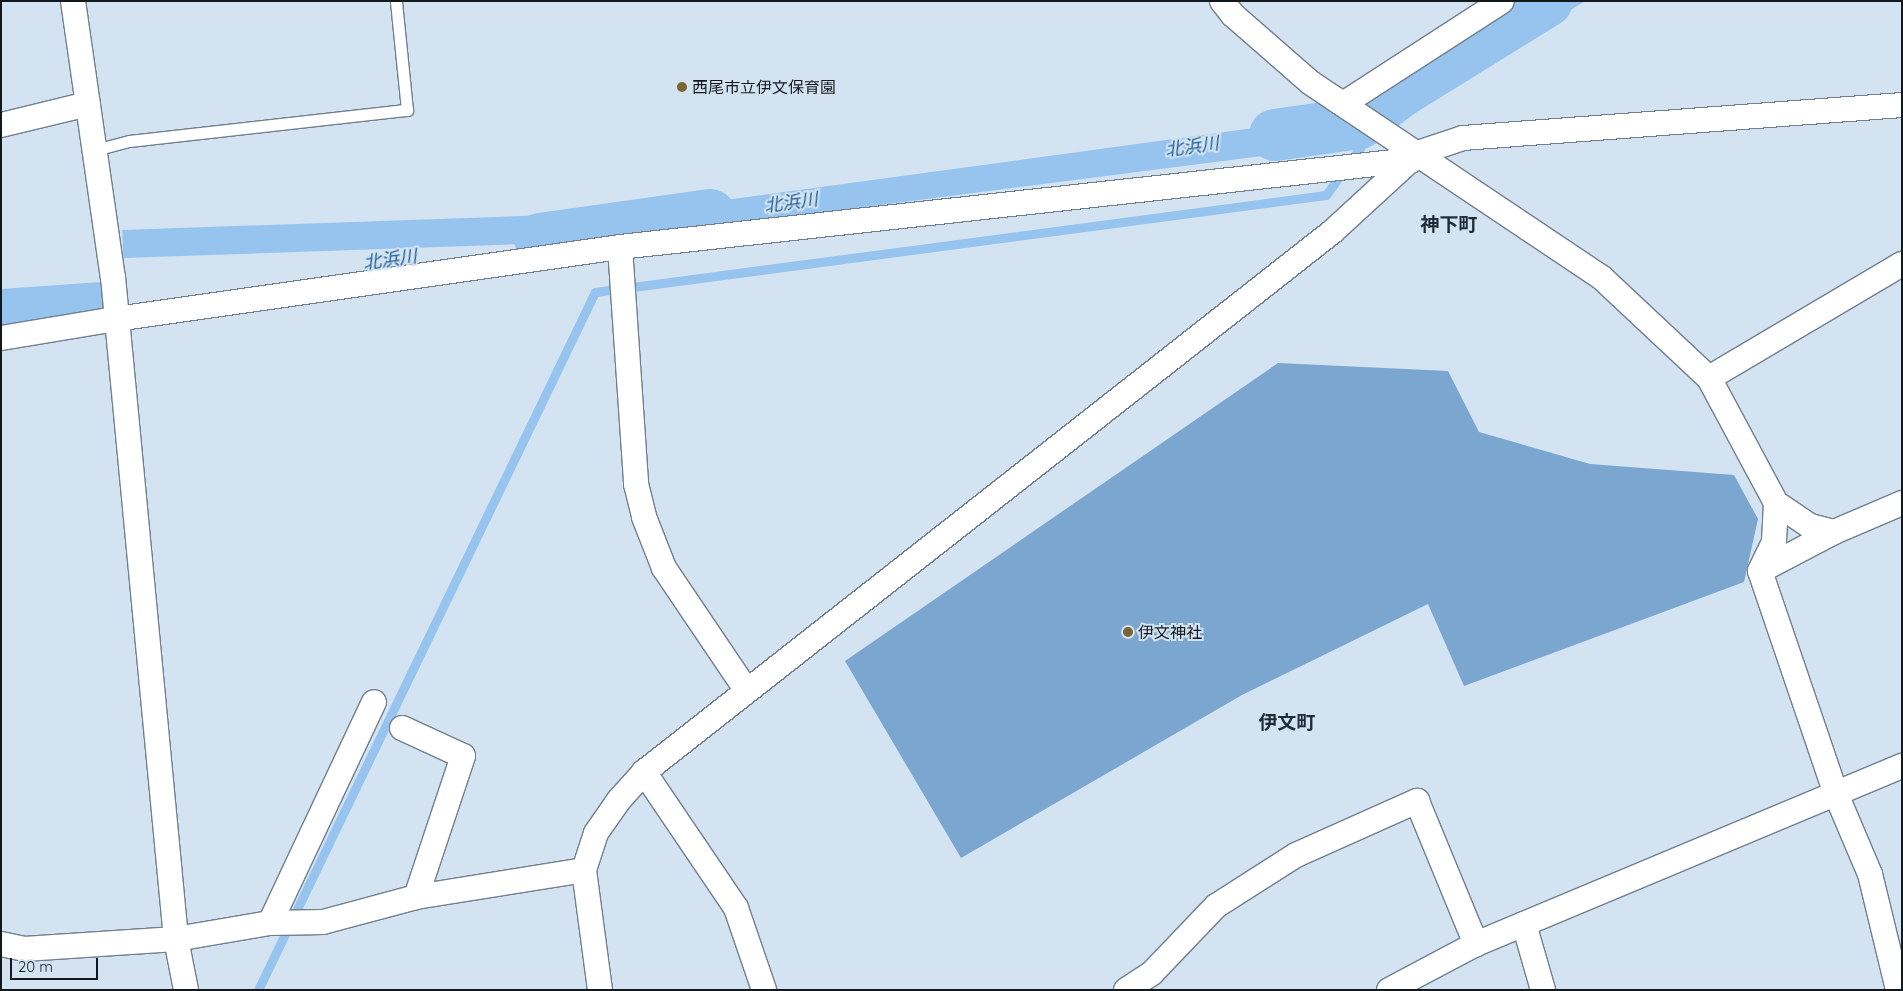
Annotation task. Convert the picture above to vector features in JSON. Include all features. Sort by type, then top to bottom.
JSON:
[{"type":"street","points":[[73,1],[113,277],[176,939],[186,990]]},
{"type":"street","points":[[1222,1],[1233,15],[1311,83],[1410,152],[1602,278],[1708,378],[1776,503],[1810,526],[1834,532]]},
{"type":"street","points":[[1339,102],[1502,1]]},
{"type":"street","points":[[1,125],[88,104]]},
{"type":"street","points":[[1,338],[116,318],[620,247],[1410,152],[1464,138],[1902,105]]},
{"type":"street","points":[[600,990],[584,870],[596,834],[619,800],[644,772],[1332,232],[1410,152]]},
{"type":"street","points":[[620,247],[636,484],[644,517],[664,568],[747,691]]},
{"type":"street","points":[[1708,378],[1902,264]]},
{"type":"street","points":[[1776,503],[1774,542],[1760,571],[1836,794],[1870,874],[1898,990]]},
{"type":"street","points":[[1760,571],[1834,532],[1902,503]]},
{"type":"street","points":[[270,923],[374,702]]},
{"type":"street","points":[[402,728],[463,756],[416,897]]},
{"type":"street","points":[[1389,990],[1476,944],[1902,766]]},
{"type":"street","points":[[644,772],[736,908],[764,990]]},
{"type":"street","points":[[1126,990],[1152,973],[1216,906],[1296,855],[1417,801],[1476,944]]},
{"type":"street","points":[[1,944],[24,949],[176,939],[270,923],[323,922],[416,897],[584,870]]},
{"type":"street","points":[[1524,924],[1543,990]]},
{"type":"lane","points":[[95,150],[129,141],[406,110],[396,1]]},
{"type":"water","points":[[1532,1],[1585,1],[1409,111],[1387,96]]},
{"type":"water","name":"北浜川","points":[[1342,116],[1355,144],[640,236],[638,212]]},
{"type":"water","points":[[610,213],[611,241],[123,258],[122,230]]},
{"type":"water","points":[[101,282],[105,312],[1,327],[1,289]]},
{"type":"building","name":"伊文神社","points":[[1278,363],[1448,371],[1479,432],[1590,464],[1734,475],[1758,519],[1744,582],[1464,686],[1428,604],[1242,695],[961,858],[845,661]]},
{"type":"waterway","name":"北浜川","points":[[1275,135],[1359,123],[1400,92],[1547,1]]},
{"type":"waterway","points":[[258,990],[595,292],[1326,195],[1400,92]]},
{"type":"waterway","name":"北浜川","points":[[540,239],[710,215]]},
{"type":"place","name":"西尾市立伊文保育園","points":[[682,87]]},
{"type":"place","name":"伊文神社","points":[[1128,632]]},
{"type":"district","name":"神下町","points":[[1449,225]]},
{"type":"district","name":"伊文町","points":[[1287,723]]}]
